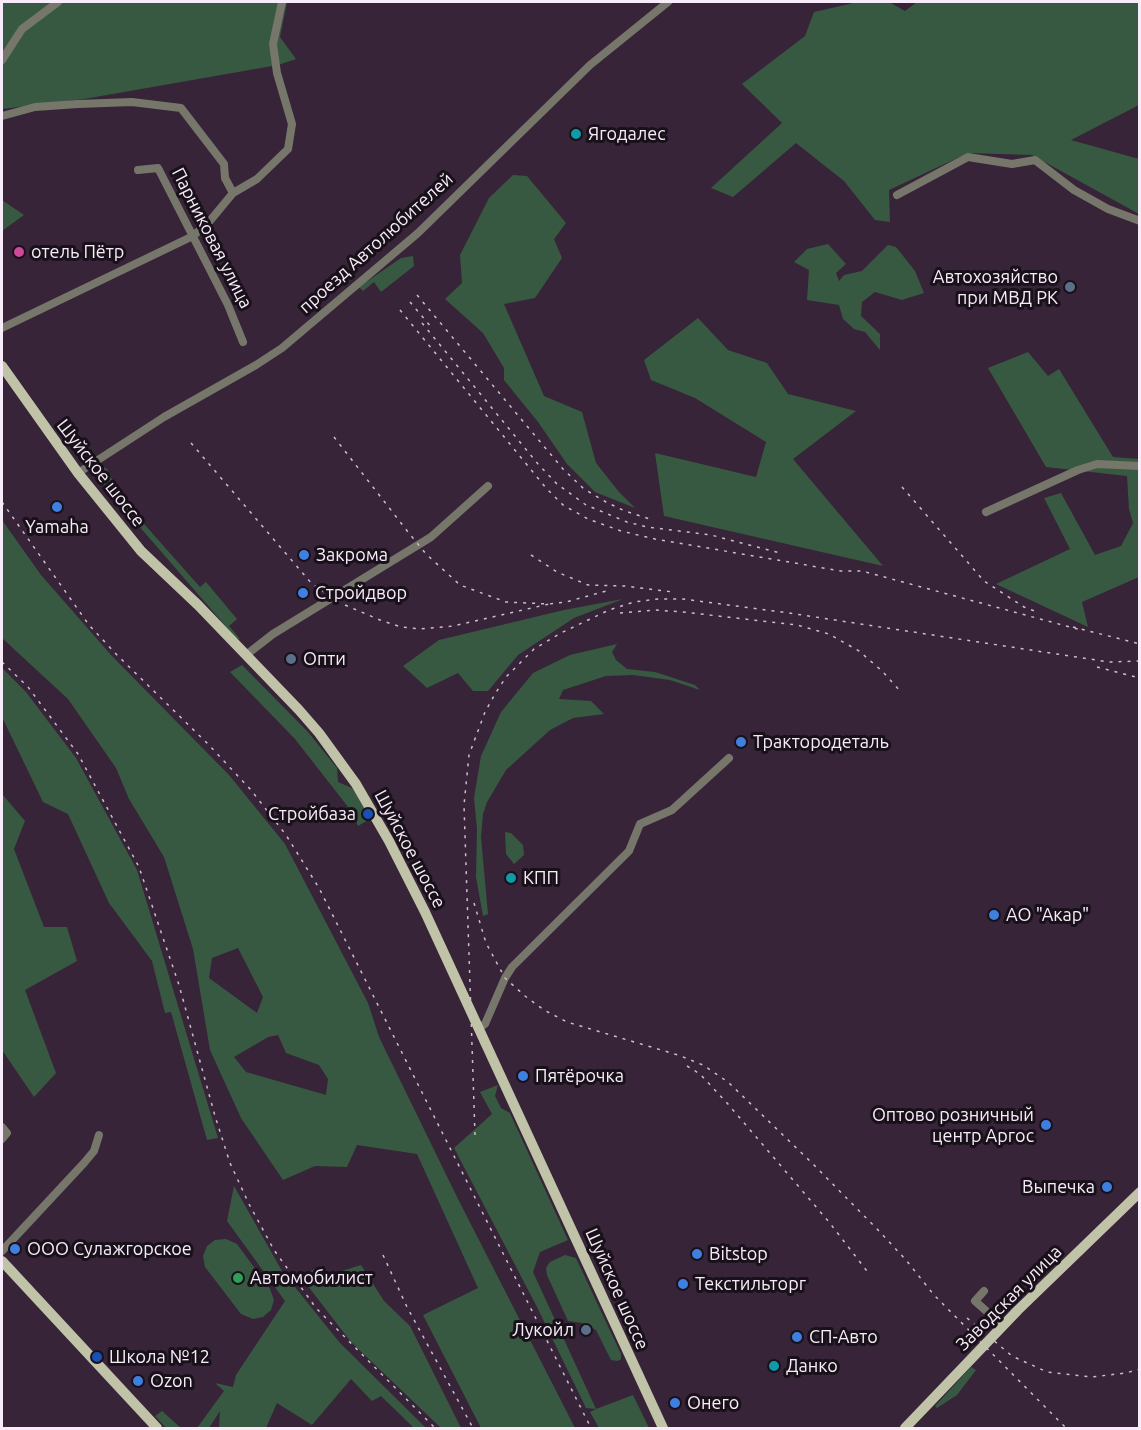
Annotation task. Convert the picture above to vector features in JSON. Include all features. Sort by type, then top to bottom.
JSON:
[{"type":"main road","name":"Шуйское шоссе","points":[[2,366],[78,473],[141,551],[198,605],[319,733],[356,784],[389,841],[479,1028],[663,1428]]},
{"type":"main road","name":"Заводская улица","points":[[905,1428],[1003,1326],[1140,1192]]},
{"type":"main road","points":[[2,1261],[157,1428]]},
{"type":"street","points":[[2,60],[22,29],[58,2]]},
{"type":"street","points":[[2,328],[193,236],[209,222],[233,193],[257,179],[288,148],[292,124],[278,73],[273,44],[282,2]]},
{"type":"street","name":"проезд Автолюбителей","points":[[78,473],[164,417],[282,348],[418,233],[584,70],[668,2]]},
{"type":"street","points":[[2,116],[35,107],[132,102],[181,108],[224,164],[225,178],[233,193]]},
{"type":"street","points":[[897,195],[968,157],[1011,164],[1035,160],[1074,190],[1108,209],[1140,221]]},
{"type":"street","name":"Парниковая улица","points":[[138,170],[158,168],[228,305],[243,342]]},
{"type":"street","points":[[986,512],[1078,470],[1097,464],[1140,466]]},
{"type":"street","points":[[246,655],[273,634],[430,537],[488,486]]},
{"type":"street","points":[[479,1028],[485,1024],[512,967],[629,851],[640,825],[672,810],[729,758]]},
{"type":"street","points":[[2,1251],[84,1163],[93,1151],[99,1135]]},
{"type":"street","points":[[984,1291],[975,1301],[1003,1326]]},
{"type":"green space","points":[[2,2],[287,2],[280,37],[296,59],[278,65],[84,99],[2,109]]},
{"type":"green space","points":[[858,2],[889,2],[905,11],[917,2],[1139,2],[1139,105],[1071,140],[1139,159],[1139,214],[1032,155],[968,153],[889,190],[890,222],[875,220],[844,181],[796,143],[733,197],[711,188],[782,123],[742,84],[805,36],[814,12]]},
{"type":"green space","points":[[513,175],[527,176],[566,223],[554,239],[562,258],[535,298],[504,304],[544,396],[582,412],[596,463],[635,508],[595,492],[567,464],[538,422],[504,380],[504,368],[483,333],[445,299],[462,283],[460,255],[489,198]]},
{"type":"green space","points":[[2,200],[24,215],[2,231]]},
{"type":"green space","points":[[828,244],[846,264],[836,273],[839,281],[844,275],[862,271],[888,245],[896,247],[915,271],[924,293],[902,300],[875,292],[862,302],[861,316],[880,334],[880,350],[865,332],[854,329],[843,319],[839,305],[807,300],[809,270],[794,262],[807,249]]},
{"type":"green space","points":[[413,256],[414,266],[381,292],[374,282],[363,291],[359,287],[401,258]]},
{"type":"green space","points":[[698,318],[728,350],[767,363],[788,394],[856,411],[793,459],[883,566],[664,516],[655,453],[756,477],[766,442],[695,398],[651,380],[644,360]]},
{"type":"green space","points":[[1028,352],[1048,376],[1059,369],[1113,457],[1139,459],[1139,577],[1082,602],[1088,627],[996,584],[1070,549],[1044,498],[1061,493],[1095,555],[1121,546],[1133,523],[1129,509],[1127,476],[1046,467],[988,368]]},
{"type":"green space","points":[[102,466],[107,469],[121,498],[200,587],[206,582],[237,619],[229,626],[240,639],[236,638],[93,473]]},
{"type":"green space","points":[[2,520],[41,575],[111,655],[229,775],[285,844],[368,1003],[379,1037],[457,1197],[575,1428],[481,1428],[423,1315],[478,1288],[417,1154],[357,1145],[347,1167],[315,1166],[283,1180],[241,1118],[210,1050],[193,949],[164,857],[129,799],[116,768],[68,699],[2,638]],"holes":[[[238,948],[263,997],[257,1013],[209,978],[212,958]],[[278,1035],[286,1053],[319,1065],[328,1079],[326,1095],[246,1072],[234,1057],[268,1037]]]},
{"type":"green space","points":[[623,599],[574,618],[518,655],[488,691],[473,691],[458,673],[427,688],[403,666],[439,640],[564,610]]},
{"type":"green space","points":[[617,644],[612,652],[616,660],[627,669],[655,672],[695,685],[700,690],[670,680],[633,675],[606,676],[563,690],[559,699],[591,701],[604,714],[573,718],[550,730],[506,770],[487,802],[483,814],[481,837],[488,914],[483,916],[476,877],[477,829],[474,798],[481,756],[501,712],[533,673],[570,655]]},
{"type":"green space","points":[[242,665],[308,732],[337,768],[338,782],[352,788],[364,804],[368,820],[358,826],[352,812],[295,739],[230,672]]},
{"type":"green space","points":[[2,668],[26,692],[76,758],[137,870],[218,1138],[207,1140],[171,1012],[165,1013],[152,961],[109,903],[68,814],[43,802],[2,717]]},
{"type":"green space","points":[[2,794],[25,821],[14,849],[44,927],[67,927],[77,961],[25,990],[56,1073],[34,1097],[2,1050]]},
{"type":"green space","points":[[505,832],[511,833],[523,845],[524,855],[514,864],[506,854]]},
{"type":"green space","points":[[498,1085],[495,1096],[501,1108],[510,1113],[568,1240],[540,1252],[533,1272],[596,1409],[586,1408],[537,1307],[454,1148],[492,1114],[480,1092]]},
{"type":"green space","points":[[234,1186],[282,1271],[340,1343],[426,1428],[414,1428],[381,1396],[372,1401],[351,1379],[312,1425],[277,1403],[266,1428],[219,1428],[220,1411],[209,1428],[197,1428],[224,1391],[215,1383],[233,1387],[236,1375],[285,1301],[227,1221]]},
{"type":"green space","name":"Автомобилист","points":[[226,1239],[237,1244],[270,1289],[274,1300],[271,1310],[263,1317],[253,1319],[241,1314],[205,1267],[203,1256],[207,1246],[215,1240]]},
{"type":"green space","points":[[565,1255],[576,1258],[621,1354],[621,1359],[618,1361],[611,1360],[596,1330],[583,1323],[568,1321],[546,1268],[550,1262]]},
{"type":"green space","points":[[361,1265],[384,1301],[410,1326],[461,1428],[441,1428],[351,1342],[301,1277],[316,1268],[329,1275]]},
{"type":"green space","points":[[971,1367],[976,1370],[957,1395],[937,1408],[935,1406]]},
{"type":"green space","points":[[633,1395],[649,1428],[599,1428],[590,1412]]},
{"type":"green space","points":[[162,1411],[181,1428],[166,1428],[155,1416]]},
{"type":"railway","points":[[417,295],[563,469],[584,489],[606,502],[653,520]]},
{"type":"railway","points":[[410,302],[432,328]]},
{"type":"railway","points":[[400,310],[546,488],[563,505],[588,519],[621,531],[655,539],[841,571],[862,571],[1081,630]]},
{"type":"railway","points":[[422,323],[538,464],[557,484],[586,505],[627,522],[647,527],[711,535],[780,553]]},
{"type":"railway","points":[[334,437],[426,554],[460,585],[506,602],[549,604],[566,602],[610,590]]},
{"type":"railway","points":[[191,443],[312,584],[345,605],[401,627],[420,629],[453,626],[549,604]]},
{"type":"railway","points":[[902,487],[984,581],[1024,607],[1037,612]]},
{"type":"railway","points":[[2,502],[89,625],[208,744],[251,790],[286,835],[319,888],[591,1428]]},
{"type":"railway","points":[[531,555],[557,572],[588,585],[625,586],[673,592]]},
{"type":"railway","points":[[475,1135],[464,805],[469,755],[485,712],[495,694],[506,677],[534,649],[609,610],[634,602],[683,599],[1109,662],[1140,661]]},
{"type":"railway","points":[[620,613],[656,610],[683,612],[797,625],[829,634],[859,651],[902,693]]},
{"type":"railway","points":[[1073,627],[1140,644]]},
{"type":"railway","points":[[2,662],[28,687],[78,754],[139,867],[179,985],[230,1163],[274,1250],[316,1308],[435,1428]]},
{"type":"railway","points":[[1097,667],[1140,678]]},
{"type":"railway","points":[[474,903],[486,943],[505,978],[525,996],[544,1010],[567,1022],[678,1055],[703,1065],[728,1082],[879,1231],[934,1295],[1066,1428]]},
{"type":"railway","points":[[687,1066],[700,1074],[727,1103],[829,1222],[870,1275]]},
{"type":"railway","points":[[383,1255],[407,1307],[473,1428]]},
{"type":"railway","points":[[967,1318],[1012,1356],[1047,1372],[1091,1377],[1140,1369]]},
{"type":"place","name":"Ягодалес","points":[[576,134]]},
{"type":"place","name":"отель Пётр","points":[[19,252]]},
{"type":"place","name":"Автохозяйство при МВД РК","points":[[1070,287]]},
{"type":"place","name":"Yamaha","points":[[57,507]]},
{"type":"place","name":"Закрома","points":[[304,555]]},
{"type":"place","name":"Стройдвор","points":[[303,593]]},
{"type":"place","name":"Опти","points":[[291,659]]},
{"type":"place","name":"Трактородеталь","points":[[741,742]]},
{"type":"place","name":"Стройбаза","points":[[368,814]]},
{"type":"place","name":"КПП","points":[[511,878]]},
{"type":"place","name":"АО \"Акар\"","points":[[994,915]]},
{"type":"place","name":"Пятёрочка","points":[[523,1076]]},
{"type":"place","name":"Оптово розничный центр Аргос","points":[[1046,1125]]},
{"type":"place","name":"Выпечка","points":[[1107,1187]]},
{"type":"place","name":"ООО Сулажгорское","points":[[15,1249]]},
{"type":"place","name":"Bitstop","points":[[697,1254]]},
{"type":"place","name":"Автомобилист","points":[[238,1278]]},
{"type":"place","name":"Текстильторг","points":[[683,1284]]},
{"type":"place","name":"Лукойл","points":[[586,1330]]},
{"type":"place","name":"СП-Авто","points":[[797,1337]]},
{"type":"place","name":"Школа №12","points":[[97,1357]]},
{"type":"place","name":"Данко","points":[[774,1366]]},
{"type":"place","name":"Ozon","points":[[138,1381]]},
{"type":"place","name":"Онего","points":[[675,1403]]}]
